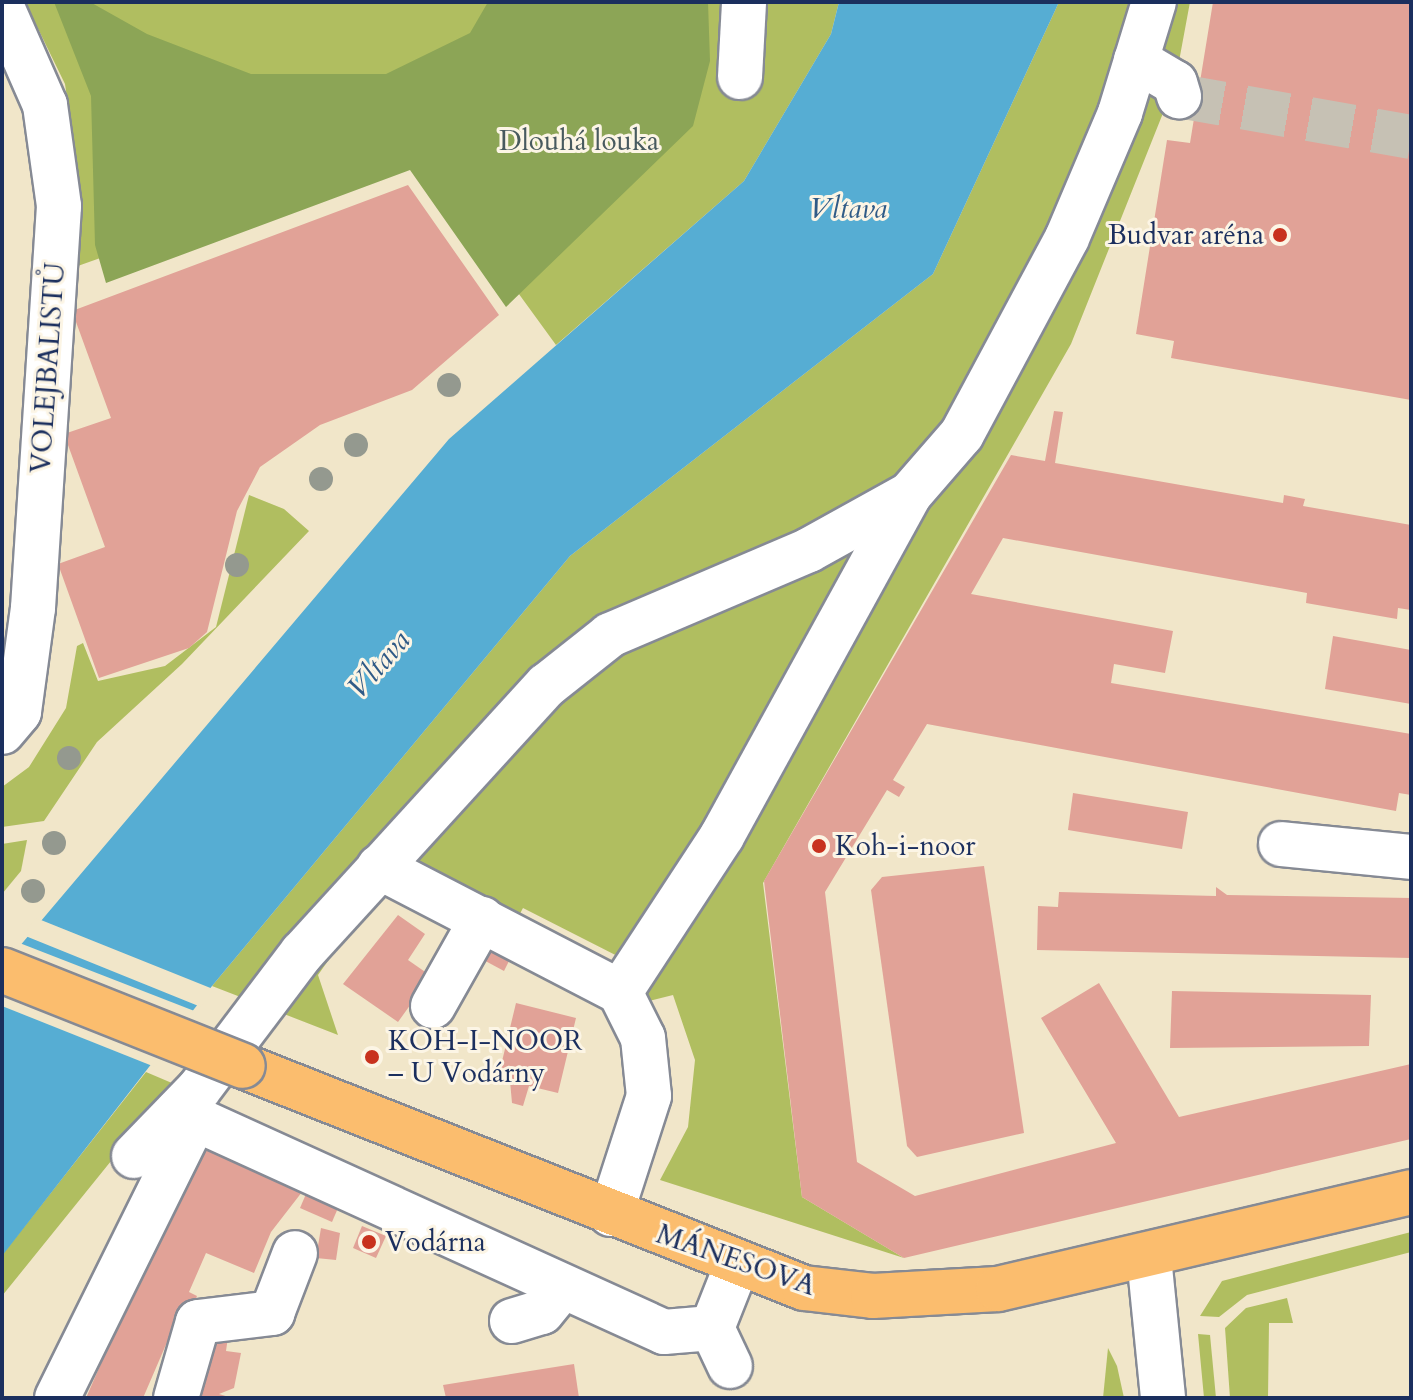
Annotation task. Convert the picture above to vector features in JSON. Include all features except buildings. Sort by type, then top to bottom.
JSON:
[{"type":"main road","name":"MÁNESOVA","points":[[2,970],[737,1265],[804,1288],[933,1295],[1149,1257],[1411,1192]]},
{"type":"street","points":[[620,992],[722,836],[910,494],[962,434],[1067,238],[1136,60],[1154,2]]},
{"type":"street","name":"VOLEJBALISTŮ","points":[[2,7],[45,105],[59,206],[33,608],[19,712],[2,732]]},
{"type":"street","points":[[740,77],[747,7]]},
{"type":"street","points":[[1136,60],[1175,83],[1179,96]]},
{"type":"street","points":[[134,1156],[190,1107],[265,1007],[379,867],[547,685],[610,635],[809,550],[910,494]]},
{"type":"street","points":[[1281,844],[1411,857]]},
{"type":"street","points":[[379,867],[620,992],[643,1038],[649,1096],[611,1214]]},
{"type":"street","points":[[433,1006],[482,919]]},
{"type":"street","points":[[190,1107],[562,1287],[664,1332],[721,1347],[737,1265]]},
{"type":"street","points":[[57,1398],[190,1107]]},
{"type":"street","points":[[176,1398],[198,1322],[272,1313],[295,1253]]},
{"type":"street","points":[[1149,1257],[1163,1398]]},
{"type":"street","points":[[512,1321],[542,1312],[562,1287]]},
{"type":"green space","name":"Dlouhá louka","points":[[25,2],[839,2],[831,34],[744,181],[556,345],[412,147],[75,267],[77,166],[65,84]]},
{"type":"green space","name":"Dlouhá louka","points":[[54,2],[90,2],[147,34],[251,74],[386,74],[470,33],[488,2],[708,2],[710,61],[693,126],[506,307],[410,170],[106,283],[95,245],[91,96]]},
{"type":"green space","points":[[1059,2],[1190,2],[1175,83],[1071,344],[763,883],[802,1197],[904,1258],[660,1180],[688,1127],[695,1060],[673,995],[645,1002],[639,967],[523,908],[515,923],[384,881],[318,975],[338,1035],[212,986],[570,556],[933,274]]},
{"type":"green space","points":[[249,495],[284,509],[309,531],[182,664],[97,742],[44,821],[2,827],[2,787],[29,767],[66,708],[77,646],[83,643],[98,681],[165,666],[216,627]]},
{"type":"green space","points":[[27,840],[21,871],[2,894],[2,844]]},
{"type":"green space","points":[[146,1072],[186,1089],[128,1140],[2,1296],[2,1255]]},
{"type":"green space","points":[[1411,1232],[1411,1252],[1247,1295],[1219,1317],[1200,1316],[1222,1281]]},
{"type":"green space","points":[[1287,1298],[1293,1323],[1269,1323],[1268,1398],[1230,1398],[1225,1328],[1246,1308]]},
{"type":"green space","points":[[1198,1334],[1210,1335],[1216,1398],[1204,1398]]},
{"type":"green space","points":[[1108,1348],[1117,1366],[1124,1398],[1103,1398]]},
{"type":"water","name":"Vltava","points":[[839,2],[1059,2],[933,274],[570,556],[212,986],[2,1256],[2,967],[449,439],[744,181],[831,34]]},
{"type":"pier","points":[[36,918],[214,989],[201,1007],[23,935]]},
{"type":"pier","points":[[17,942],[197,1012],[155,1067],[2,1006],[2,960]]},
{"type":"tunnel","points":[[1179,96],[1411,137]]},
{"type":"place","name":"Budvar aréna","points":[[1280,235]]},
{"type":"place","name":"Koh-i-noor","points":[[819,846]]},
{"type":"place","name":"KOH-I-NOOR – U Vodárny","points":[[372,1057]]},
{"type":"place","name":"Vodárna","points":[[369,1242]]}]
